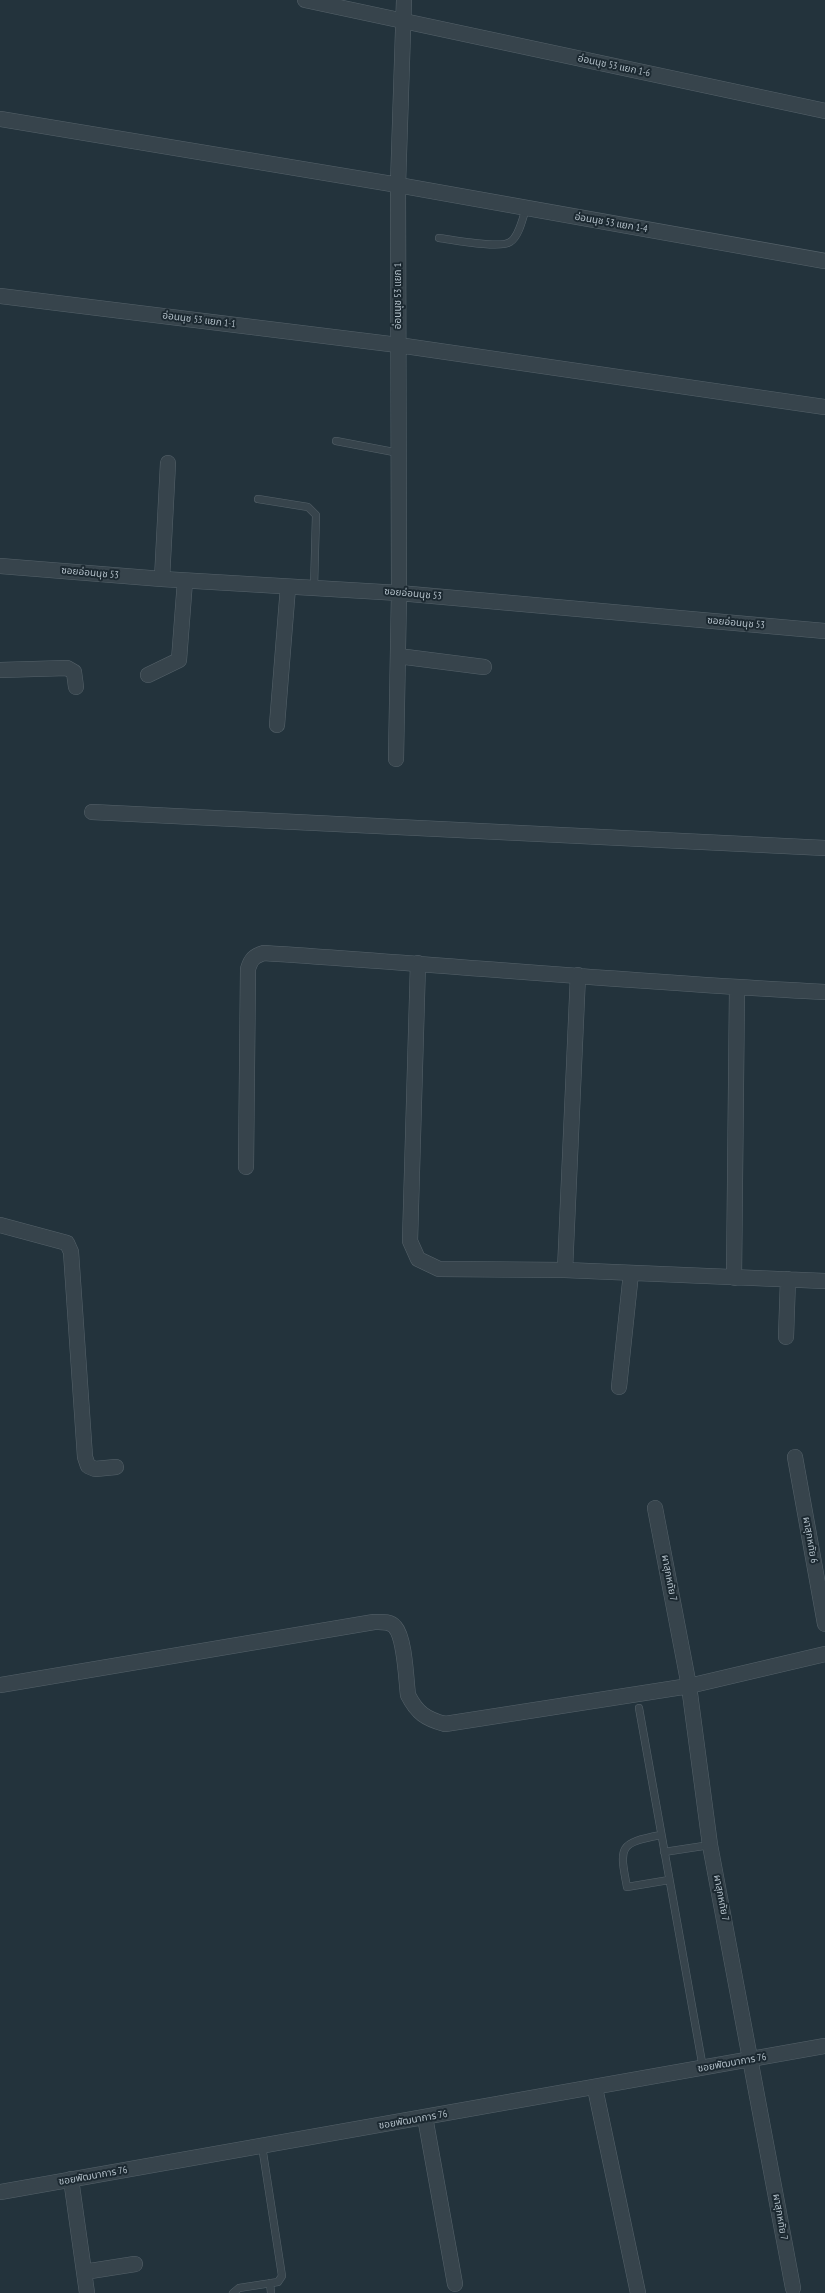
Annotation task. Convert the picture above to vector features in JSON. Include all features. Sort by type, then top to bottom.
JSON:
[{"type":"street","name":"อ่อนนุช 53 แยก 1-6","points":[[304,0],[404,20],[825,111]]},
{"type":"street","name":"อ่อนนุช 53 แยก 1","points":[[396,759],[399,593],[398,186],[404,0]]},
{"type":"street","name":"อ่อนนุช 53 แยก 1-4","points":[[0,119],[526,208],[825,261]]},
{"type":"street","name":"อ่อนนุช 53 แยก 1-1","points":[[0,296],[398,345],[825,407]]},
{"type":"street","points":[[162,579],[168,463]]},
{"type":"street","name":"ซอยอ่อนนุช 53","points":[[0,566],[162,579],[399,593],[825,631]]},
{"type":"street","points":[[148,675],[173,665],[178,660],[185,580]]},
{"type":"street","points":[[277,725],[288,587]]},
{"type":"street","points":[[398,656],[484,666]]},
{"type":"street","points":[[0,670],[67,668],[74,672],[76,687]]},
{"type":"street","points":[[92,812],[825,848]]},
{"type":"street","points":[[246,1167],[248,969],[251,960],[256,955],[264,953],[418,963],[737,988],[825,992]]},
{"type":"street","points":[[418,963],[410,1241],[418,1259],[439,1270],[565,1270],[825,1281]]},
{"type":"street","points":[[565,1270],[578,975]]},
{"type":"street","points":[[734,1278],[737,988]]},
{"type":"street","points":[[0,1225],[67,1243],[71,1252],[85,1457],[88,1466],[95,1469],[116,1467]]},
{"type":"street","points":[[619,1387],[631,1273]]},
{"type":"street","points":[[786,1337],[788,1279]]},
{"type":"street","name":"ผาสุกหทัย 6","points":[[795,1457],[825,1624]]},
{"type":"street","name":"ผาสุกหทัย 7","points":[[655,1508],[689,1686],[710,1845],[793,2288]]},
{"type":"street","points":[[0,1685],[374,1622],[386,1622],[395,1626],[400,1636],[408,1695],[418,1713],[429,1720],[445,1724],[689,1686],[825,1654]]},
{"type":"street","name":"ซอยพัฒนาการ 76","points":[[0,2192],[595,2088],[825,2046]]},
{"type":"street","points":[[595,2088],[638,2293]]},
{"type":"street","points":[[425,2118],[455,2284]]},
{"type":"street","points":[[71,2179],[87,2293]]},
{"type":"street","points":[[84,2272],[135,2264]]},
{"type":"lane","points":[[439,238],[500,244],[510,242],[515,237],[526,208]]},
{"type":"lane","points":[[336,441],[398,454]]},
{"type":"lane","points":[[258,499],[308,507],[316,515],[318,531],[314,588]]},
{"type":"lane","points":[[639,1708],[703,2068]]},
{"type":"lane","points":[[661,1835],[635,1840],[625,1847],[622,1858],[627,1887],[670,1880]]},
{"type":"lane","points":[[664,1852],[710,1845]]},
{"type":"lane","points":[[233,2293],[239,2288],[278,2282],[282,2276],[262,2146]]},
{"type":"lane","points":[[270,2283],[271,2293]]}]
